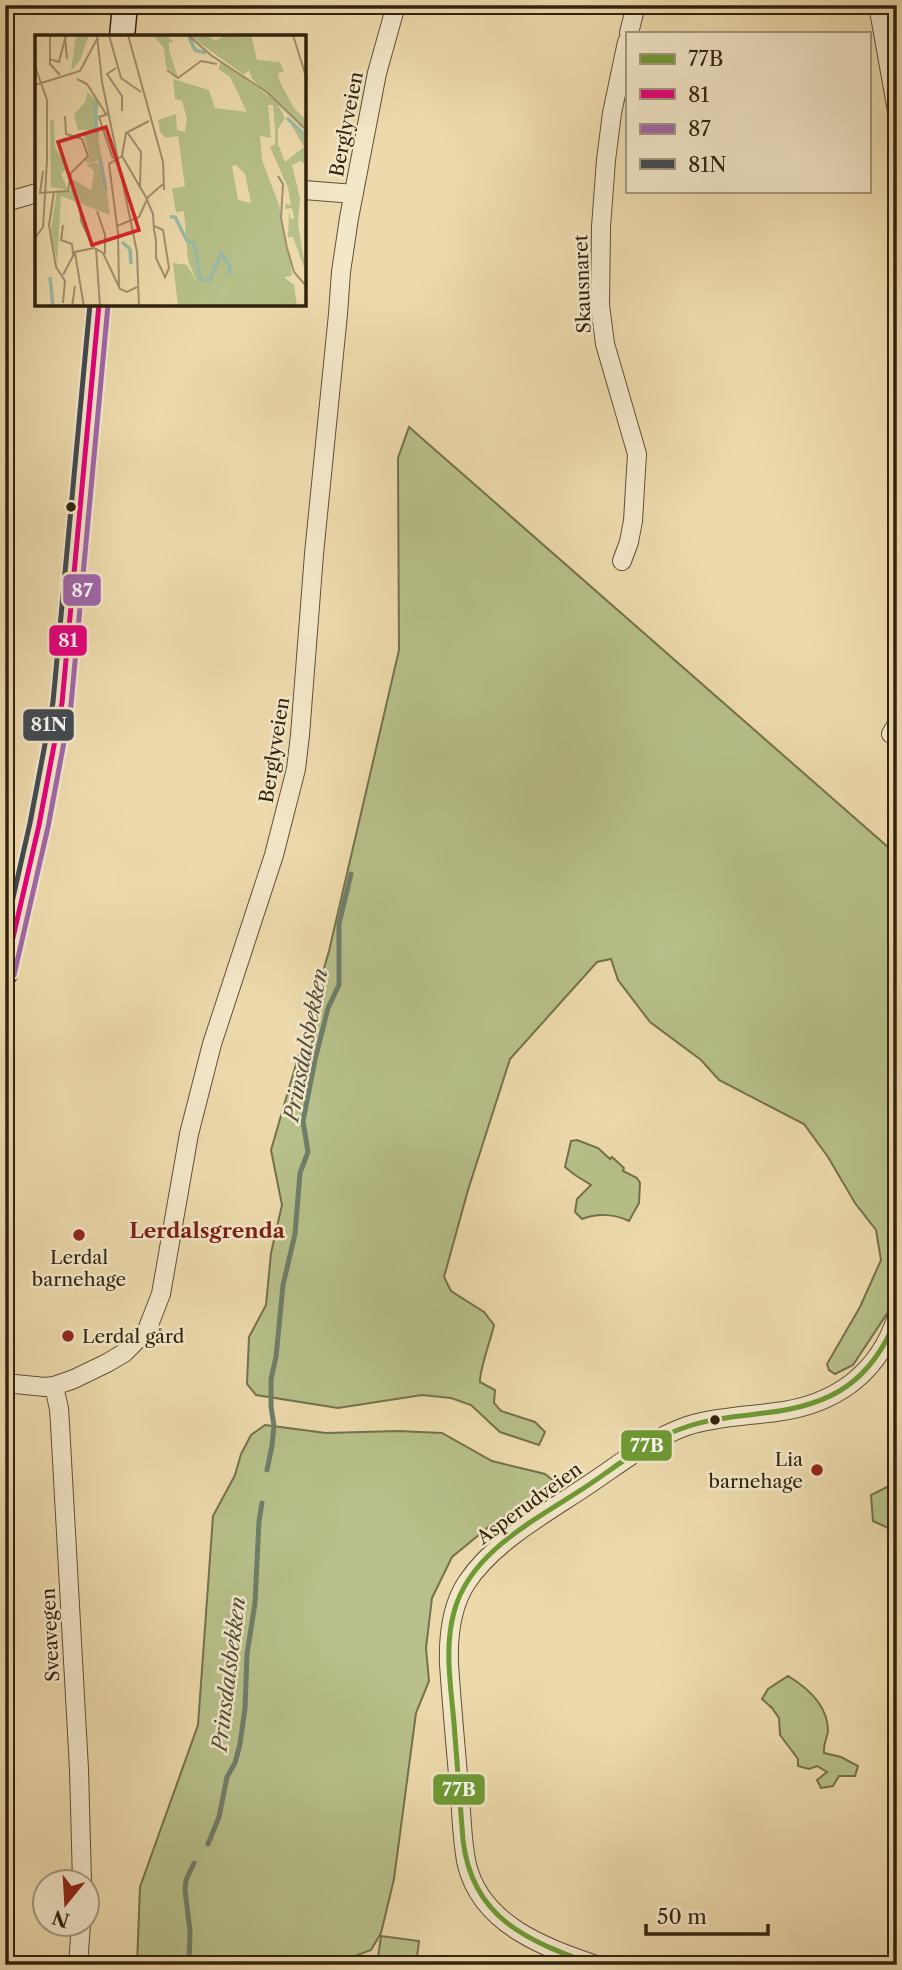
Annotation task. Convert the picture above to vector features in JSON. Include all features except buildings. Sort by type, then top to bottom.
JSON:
[{"type":"main road","points":[[122,35],[125,5]]},
{"type":"main road","points":[[5,973],[41,814],[62,703],[99,306]]},
{"type":"street","name":"Berglyveien","points":[[5,1383],[54,1386],[85,1374],[124,1353],[147,1330],[154,1316],[166,1273],[189,1134],[212,1044],[261,895],[296,769],[341,272],[377,73],[396,5]]},
{"type":"street","points":[[629,32],[636,5]]},
{"type":"street","points":[[878,5],[897,111]]},
{"type":"street","name":"Skausnaret","points":[[622,561],[633,521],[637,454],[605,344],[600,305],[601,227],[606,160],[612,113],[626,48]]},
{"type":"street","points":[[306,190],[354,194]]},
{"type":"street","points":[[5,202],[35,194]]},
{"type":"street","name":"Asperudveien","points":[[596,1965],[539,1944],[514,1929],[485,1902],[470,1875],[463,1839],[449,1664],[452,1620],[460,1597],[475,1571],[509,1539],[666,1435],[705,1421],[806,1407],[845,1389],[883,1349],[897,1316]]},
{"type":"street","name":"Sveavegen","points":[[54,1386],[61,1424],[82,1868]]},
{"type":"street","points":[[78,1965],[80,1938]]},
{"type":"green space","points":[[409,427],[897,855],[897,1201],[892,1209],[897,1262],[888,1312],[853,1365],[835,1374],[829,1370],[827,1364],[860,1307],[881,1260],[876,1230],[855,1203],[828,1157],[804,1124],[719,1080],[701,1060],[650,1022],[618,980],[611,959],[597,962],[510,1059],[468,1190],[444,1277],[451,1291],[484,1312],[494,1325],[480,1382],[495,1390],[494,1403],[501,1411],[535,1422],[545,1432],[539,1445],[500,1432],[471,1405],[451,1398],[422,1395],[338,1408],[256,1395],[247,1384],[249,1337],[266,1305],[271,1253],[282,1205],[271,1150],[329,951],[399,650],[398,458]]},
{"type":"green space","points":[[577,1140],[598,1148],[624,1168],[623,1171],[637,1178],[640,1183],[639,1203],[629,1221],[606,1215],[582,1219],[575,1212],[577,1199],[591,1185],[565,1167],[571,1141]]},
{"type":"green space","points":[[265,1425],[326,1433],[442,1433],[492,1461],[545,1474],[555,1482],[544,1492],[491,1525],[452,1557],[432,1598],[426,1648],[429,1681],[416,1713],[394,1879],[381,1933],[371,1950],[347,1959],[344,1965],[137,1965],[140,1887],[198,1725],[213,1516],[235,1475],[241,1454],[251,1435]]},
{"type":"green space","points":[[889,1486],[897,1491],[897,1532],[873,1521],[871,1495]]},
{"type":"green space","points":[[788,1676],[816,1698],[825,1713],[828,1731],[824,1753],[841,1757],[858,1766],[855,1776],[839,1776],[833,1786],[821,1788],[817,1780],[827,1772],[817,1766],[809,1769],[798,1766],[798,1759],[780,1735],[779,1718],[762,1699],[768,1689]]},
{"type":"green space","points":[[381,1936],[419,1941],[416,1965],[377,1965]]},
{"type":"waterway","name":"Prinsdalsbekken","points":[[267,1470],[274,1426],[271,1379],[276,1357],[283,1285],[295,1234],[300,1173],[308,1152],[303,1121],[328,1008],[339,985],[339,924],[351,874]]},
{"type":"waterway","name":"Prinsdalsbekken","points":[[208,1844],[219,1817],[227,1777],[235,1763],[240,1744],[245,1708],[247,1654],[255,1603],[262,1503]]},
{"type":"waterway","name":"Prinsdalsbekken","points":[[189,1965],[190,1931],[185,1890],[186,1880],[194,1863]]},
{"type":"transit line","name":"81N","points":[[5,933],[53,702],[90,306]]},
{"type":"transit line","name":"81","points":[[5,972],[39,825],[62,703],[99,306]]},
{"type":"transit line","name":"87","points":[[14,975],[48,827],[71,705],[108,306]]},
{"type":"transit line","name":"77B","points":[[595,1965],[526,1936],[507,1923],[491,1908],[478,1889],[469,1867],[463,1840],[449,1653],[451,1626],[462,1590],[475,1570],[510,1537],[660,1438],[705,1422],[810,1404],[847,1386],[862,1374],[875,1358],[897,1317]]},
{"type":"place","name":"Lerdal barnehage","points":[[79,1235]]},
{"type":"place","name":"Lerdal gård","points":[[68,1336]]},
{"type":"place","name":"Lia barnehage","points":[[817,1470]]},
{"type":"district","name":"Lerdalsgrenda","points":[[207,1231]]}]
